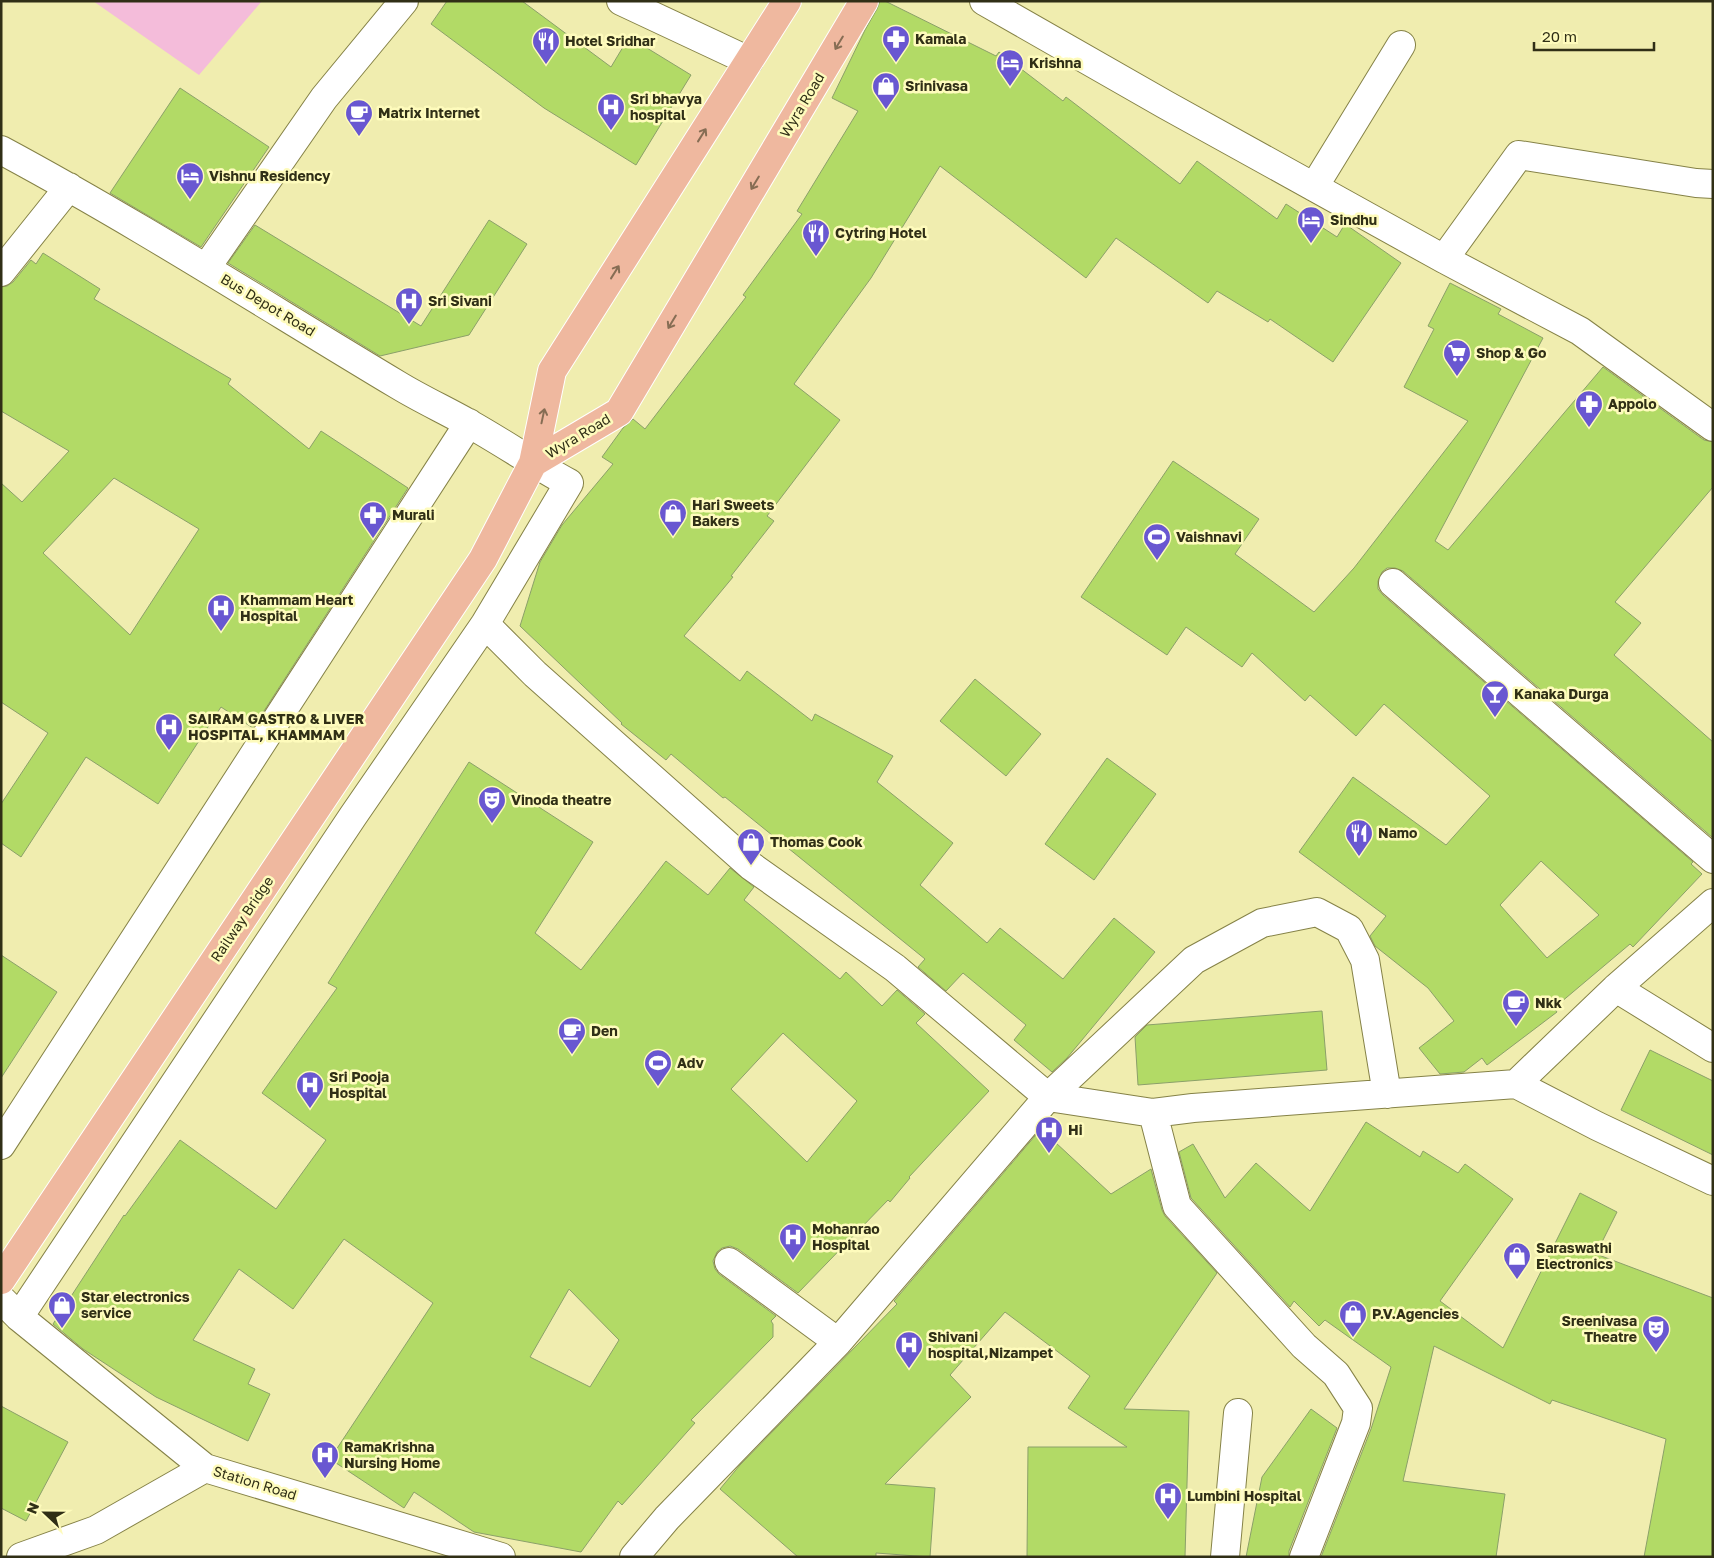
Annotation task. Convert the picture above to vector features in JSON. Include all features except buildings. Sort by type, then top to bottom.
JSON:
[{"type":"main road","name":"Wyra Road","points":[[533,463],[552,371],[787,1]]},
{"type":"main road","name":"Wyra Road","points":[[533,463],[618,412],[864,1]]},
{"type":"main road","name":"Railway Bridge","points":[[1,1280],[483,559],[533,463]]},
{"type":"street","points":[[206,268],[324,98],[404,1]]},
{"type":"street","points":[[621,1],[749,61]]},
{"type":"street","points":[[984,1],[1444,259],[1580,331],[1713,427]]},
{"type":"street","points":[[1314,187],[1401,45]]},
{"type":"street","name":"Bus Depot Road","points":[[1,150],[68,187],[401,386],[469,423],[569,483],[485,624]]},
{"type":"street","points":[[1444,259],[1519,155],[1696,184],[1713,184]]},
{"type":"street","points":[[1,272],[68,187]]},
{"type":"street","points":[[1,1145],[469,423]]},
{"type":"street","points":[[1393,583],[1713,859]]},
{"type":"street","points":[[10,1308],[485,624],[535,674],[751,866],[895,968],[1048,1097],[1153,1113],[1193,1108],[1516,1084],[1596,1126],[1713,1181]]},
{"type":"street","points":[[1516,1084],[1616,988],[1713,903]]},
{"type":"street","points":[[634,1557],[667,1518],[838,1342],[1048,1097],[1194,960],[1262,923],[1317,912],[1349,929],[1365,960],[1387,1094]]},
{"type":"street","points":[[1616,988],[1713,1048]]},
{"type":"street","points":[[1153,1113],[1177,1206],[1304,1346],[1336,1374],[1358,1408],[1356,1423],[1304,1557]]},
{"type":"street","points":[[729,1262],[838,1342]]},
{"type":"street","name":"Station Road","points":[[10,1308],[205,1468],[501,1557]]},
{"type":"street","points":[[1225,1557],[1238,1413]]},
{"type":"street","points":[[20,1557],[96,1530],[205,1468]]},
{"type":"shaded area","points":[[93,1],[262,1],[199,75]]},
{"type":"place","name":"Kamala","points":[[896,63]]},
{"type":"place","name":"Hotel Sridhar","points":[[546,65]]},
{"type":"place","name":"Krishna","points":[[1010,87]]},
{"type":"place","name":"Srinivasa","points":[[886,110]]},
{"type":"place","name":"Sri bhavya hospital","points":[[611,131]]},
{"type":"place","name":"Matrix Internet","points":[[359,137]]},
{"type":"place","name":"Vishnu Residency","points":[[190,200]]},
{"type":"place","name":"Sindhu","points":[[1311,244]]},
{"type":"place","name":"Cytring Hotel","points":[[816,257]]},
{"type":"place","name":"Sri Sivani","points":[[409,325]]},
{"type":"place","name":"Shop & Go","points":[[1457,377]]},
{"type":"place","name":"Appolo","points":[[1589,428]]},
{"type":"place","name":"Hari Sweets Bakers","points":[[673,537]]},
{"type":"place","name":"Murali","points":[[373,539]]},
{"type":"place","name":"Vaishnavi","points":[[1157,561]]},
{"type":"place","name":"Khammam Heart Hospital","points":[[221,632]]},
{"type":"place","name":"Kanaka Durga","points":[[1495,718]]},
{"type":"place","name":"SAIRAM GASTRO & LIVER HOSPITAL, KHAMMAM","points":[[169,751]]},
{"type":"place","name":"Vinoda theatre","points":[[492,824]]},
{"type":"place","name":"Namo","points":[[1359,857]]},
{"type":"place","name":"Thomas Cook","points":[[751,866]]},
{"type":"place","name":"Nkk","points":[[1516,1027]]},
{"type":"place","name":"Den","points":[[572,1055]]},
{"type":"place","name":"Adv","points":[[658,1087]]},
{"type":"place","name":"Sri Pooja Hospital","points":[[310,1109]]},
{"type":"place","name":"Hi","points":[[1049,1154]]},
{"type":"place","name":"Mohanrao Hospital","points":[[793,1261]]},
{"type":"place","name":"Saraswathi Electronics","points":[[1517,1280]]},
{"type":"place","name":"Star electronics service","points":[[62,1329]]},
{"type":"place","name":"P.V.Agencies","points":[[1353,1338]]},
{"type":"place","name":"Sreenivasa Theatre","points":[[1656,1353]]},
{"type":"place","name":"Shivani hospital,Nizampet","points":[[909,1369]]},
{"type":"place","name":"RamaKrishna Nursing Home","points":[[325,1479]]},
{"type":"place","name":"Lumbini Hospital","points":[[1168,1520]]}]
